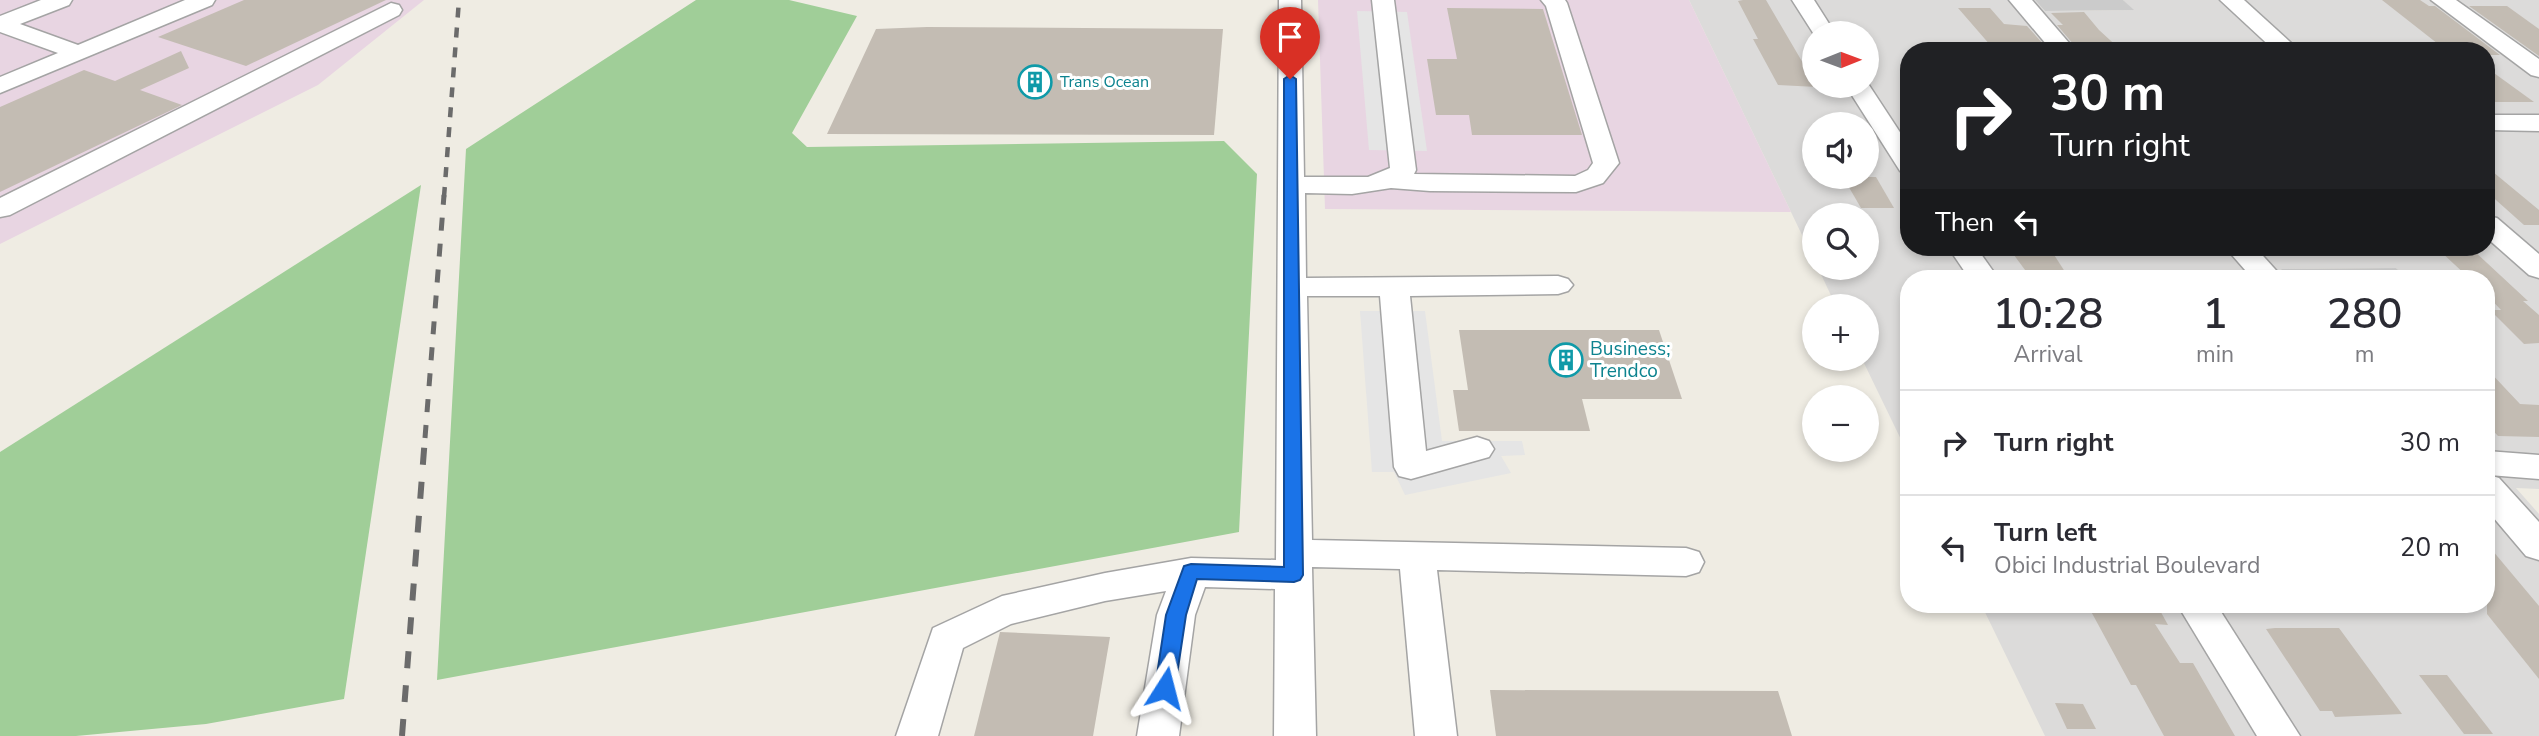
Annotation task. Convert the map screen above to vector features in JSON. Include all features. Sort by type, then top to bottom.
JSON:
[{"type":"street","points":[[61,0],[0,24],[79,53]]},
{"type":"street","points":[[0,86],[204,0]]},
{"type":"street","points":[[1290,0],[1295,736]]},
{"type":"street","points":[[1383,0],[1403,164],[1401,173],[1391,180]]},
{"type":"street","points":[[1291,185],[1373,184],[1391,180],[1430,183],[1576,184],[1591,180],[1602,173],[1606,163],[1556,3],[1552,0]]},
{"type":"street","points":[[1803,0],[1816,21]]},
{"type":"street","points":[[2020,0],[2057,42]]},
{"type":"street","points":[[2231,0],[2279,42]]},
{"type":"street","points":[[2442,0],[2539,70]]},
{"type":"street","points":[[0,209],[391,10]]},
{"type":"street","points":[[1866,98],[1900,151]]},
{"type":"street","points":[[2495,123],[2539,122]]},
{"type":"street","points":[[1883,124],[1900,124]]},
{"type":"street","points":[[2495,231],[2539,269]]},
{"type":"street","points":[[2247,256],[2261,270]]},
{"type":"street","points":[[1292,287],[1558,285]]},
{"type":"street","points":[[1394,287],[1411,467],[1477,449]]},
{"type":"street","points":[[2495,464],[2539,467]]},
{"type":"street","points":[[2495,497],[2539,545]]},
{"type":"street","points":[[1417,556],[1436,736]]},
{"type":"street","points":[[917,736],[947,639],[1002,611],[1191,572],[1294,564],[1417,556],[1686,562]]},
{"type":"street","points":[[1158,736],[1176,615],[1191,572]]},
{"type":"street","points":[[2202,613],[2279,736]]},
{"type":"shaded area","points":[[0,0],[424,0],[318,85],[0,244]]},
{"type":"shaded area","points":[[1318,0],[1689,0],[1791,212],[1325,209]]},
{"type":"shaded area","points":[[1689,0],[2035,0],[2045,11],[2133,10],[2123,0],[2539,0],[2539,489],[2516,488],[2539,514],[2539,736],[2045,736],[1985,613],[2495,613],[2495,270],[1900,270],[1900,437],[1879,394],[1879,385],[1875,385],[1868,371],[1879,371],[1879,294],[1830,294],[1824,280],[1879,280],[1879,203],[1802,203],[1802,235]]},
{"type":"shaded area","points":[[2035,0],[2123,0],[2134,10],[2045,11]]},
{"type":"shaded area","points":[[1357,11],[1407,12],[1427,151],[1369,150]]},
{"type":"shaded area","points":[[2396,268],[2398,270],[2280,270]]},
{"type":"shaded area","points":[[1360,311],[1425,311],[1442,441],[1522,441],[1525,455],[1501,456],[1511,473],[1405,495],[1394,472],[1372,472]]},
{"type":"green space","points":[[696,0],[789,0],[857,16],[792,133],[807,147],[1224,141],[1257,174],[1239,532],[437,680],[466,149]]},
{"type":"green space","points":[[421,185],[344,699],[206,724],[76,736],[0,736],[0,452]]},
{"type":"building","points":[[244,0],[386,0],[246,66],[158,37]]},
{"type":"building","points":[[1766,0],[1802,61],[1802,86],[1778,85],[1753,39],[1758,39],[1738,1]]},
{"type":"building","points":[[2382,0],[2420,0],[2429,6],[2435,6],[2483,42],[2436,42]]},
{"type":"building","points":[[2469,6],[2507,6],[2539,29],[2539,56]]},
{"type":"building","points":[[1447,8],[1543,9],[1582,135],[1472,135],[1469,115],[1436,115],[1427,59],[1457,59]]},
{"type":"building","points":[[1958,8],[1990,8],[2004,24],[2027,26],[2041,42],[1988,42]]},
{"type":"building","points":[[2084,12],[2112,42],[2071,42],[2057,25],[2063,25],[2051,13]]},
{"type":"building","name":"Trans Ocean","points":[[876,29],[1223,29],[1214,135],[827,134]]},
{"type":"building","points":[[181,51],[189,68],[140,90],[182,105],[0,192],[0,107],[84,70],[115,81]]},
{"type":"building","points":[[2495,74],[2534,102],[2495,102]]},
{"type":"building","points":[[2495,174],[2539,210],[2539,225],[2524,225],[2495,199]]},
{"type":"building","points":[[1879,182],[1894,208],[1879,208],[1879,203],[1858,203],[1850,189],[1879,189]]},
{"type":"building","points":[[2015,256],[2055,256],[2064,270],[2025,270]]},
{"type":"building","points":[[2445,256],[2479,256],[2495,270],[2460,270]]},
{"type":"building","points":[[2495,270],[2539,315],[2539,343],[2524,344],[2495,315],[2495,310],[2501,310],[2495,304]]},
{"type":"building","name":"Business; Trendco","points":[[1459,330],[1659,330],[1682,399],[1582,399],[1590,431],[1459,431],[1453,390],[1468,390]]},
{"type":"building","points":[[2495,377],[2520,404],[2539,405],[2539,437],[2498,436],[2495,433]]},
{"type":"building","points":[[2495,554],[2539,606],[2539,679],[2487,614],[2495,613]]},
{"type":"building","points":[[2092,613],[2161,613],[2168,625],[2155,624],[2180,663],[2193,663],[2235,736],[2164,736],[2136,685],[2131,685]]},
{"type":"building","points":[[2339,628],[2402,714],[2335,717],[2332,711],[2320,711],[2266,629]]},
{"type":"building","points":[[1000,632],[1110,637],[1093,736],[974,736]]},
{"type":"building","points":[[2419,675],[2447,675],[2493,734],[2464,734]]},
{"type":"building","points":[[1490,690],[1778,691],[1792,736],[1496,736]]},
{"type":"building","points":[[2055,703],[2083,704],[2096,729],[2067,729]]},
{"type":"railway","points":[[444,197],[459,0]]},
{"type":"railway","points":[[425,438],[444,195]]},
{"type":"railway","points":[[402,736],[425,437]]},
{"type":"place","name":"Trans Ocean","points":[[1035,82]]},
{"type":"place","name":"Business; Trendco","points":[[1566,360]]},
{"type":"route","points":[[1165,688],[1176,615],[1191,572],[1294,575],[1290,79]]}]
